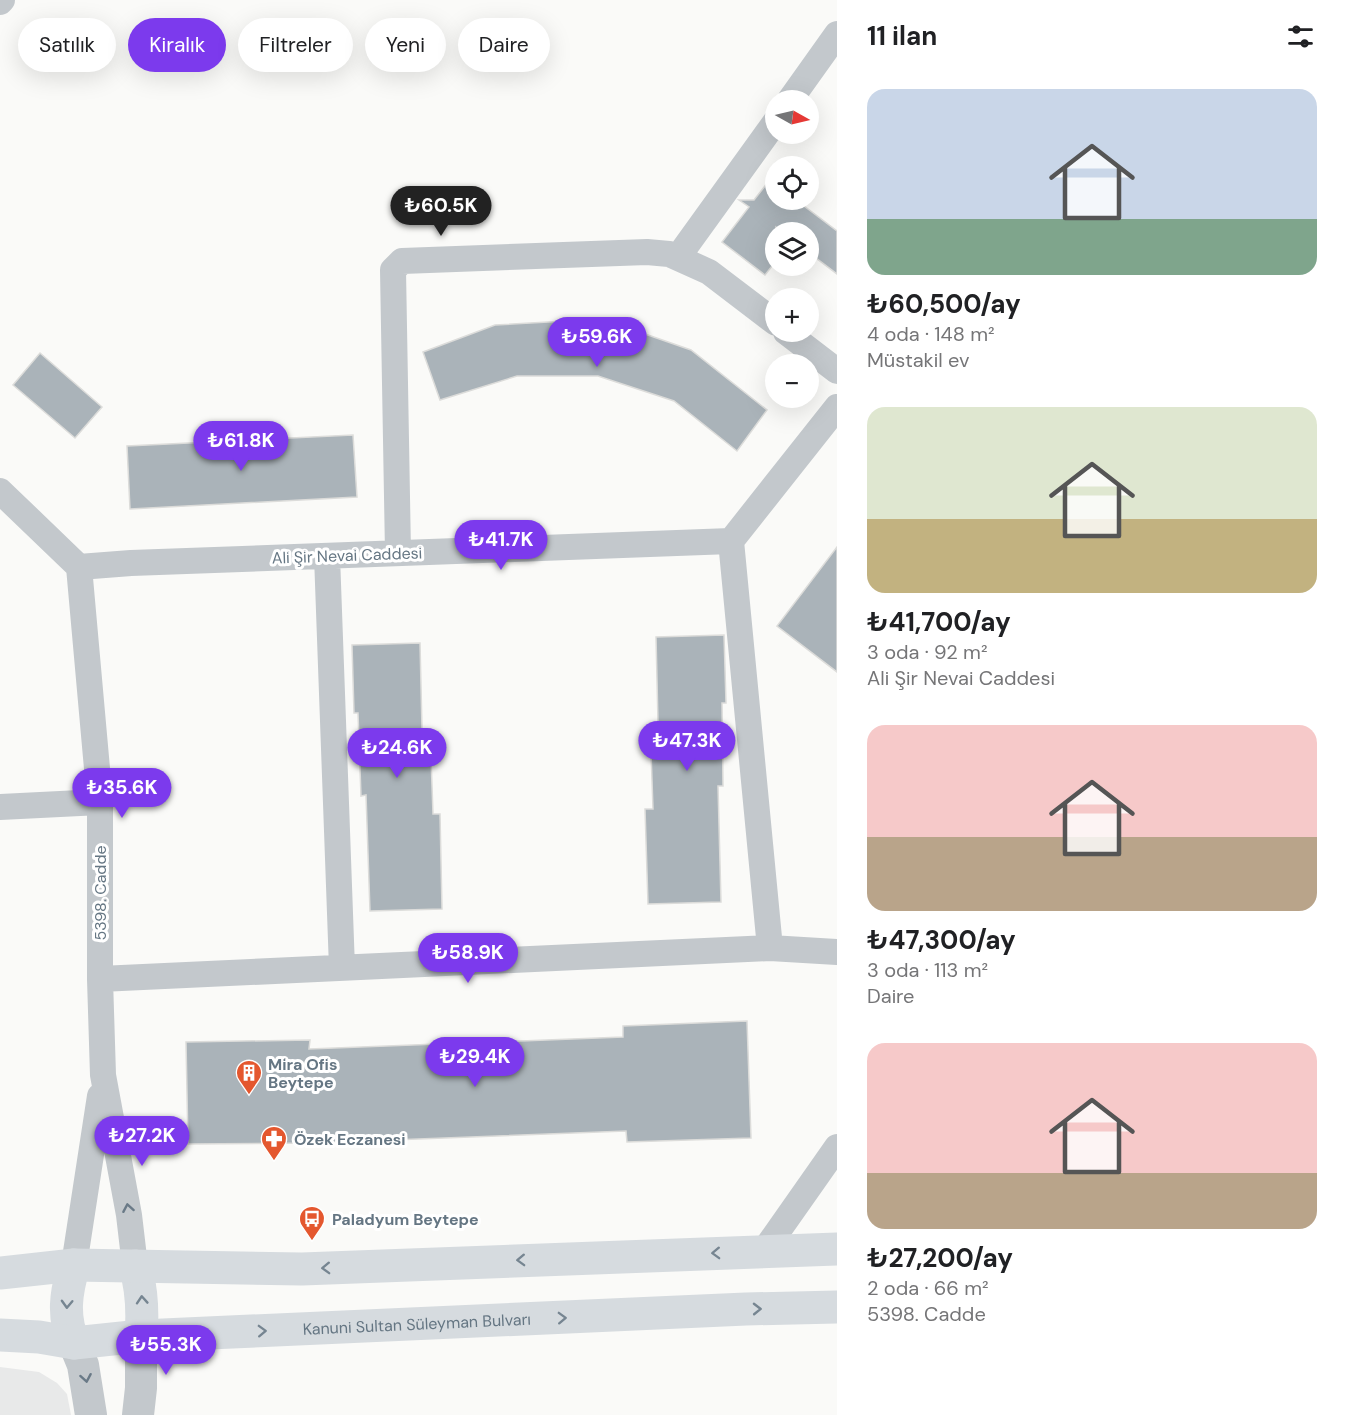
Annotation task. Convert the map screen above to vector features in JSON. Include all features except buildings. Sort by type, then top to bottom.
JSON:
[{"type":"main road","points":[[0,1273],[74,1265],[302,1269],[837,1249]]},
{"type":"main road","points":[[74,1265],[67,1292],[66,1311],[68,1330],[74,1343]]},
{"type":"main road","points":[[135,1266],[142,1299],[141,1336]]},
{"type":"main road","name":"Kanuni Sultan Süleyman Bulvarı","points":[[0,1335],[39,1337],[74,1343],[141,1336],[837,1307]]},
{"type":"street","points":[[797,90],[837,34]]},
{"type":"street","points":[[678,258],[765,136]]},
{"type":"street","points":[[398,553],[393,270],[402,261],[647,252],[669,254],[709,272],[765,315]]},
{"type":"street","points":[[799,342],[837,371]]},
{"type":"street","points":[[770,948],[731,542],[837,407]]},
{"type":"street","points":[[0,491],[79,567]]},
{"type":"street","name":"Ali Şir Nevai Caddesi","points":[[79,567],[132,562],[731,542]]},
{"type":"street","points":[[327,556],[342,968]]},
{"type":"street","name":"5398. Cadde","points":[[79,567],[100,802],[100,979],[103,1075],[129,1215],[135,1266]]},
{"type":"street","points":[[0,807],[100,802]]},
{"type":"street","points":[[100,979],[770,948],[837,952]]},
{"type":"street","name":"5398. Cadde","points":[[74,1265],[103,1075]]},
{"type":"street","points":[[764,1251],[837,1147]]},
{"type":"street","points":[[138,1415],[141,1388],[141,1336]]},
{"type":"street","points":[[74,1343],[83,1365],[90,1415]]},
{"type":"shaded area","points":[[0,1367],[39,1372],[57,1383],[67,1394],[71,1415],[0,1415]]},
{"type":"place","name":"Mira Ofis Beytepe","points":[[249,1096]]},
{"type":"place","name":"Özek Eczanesi","points":[[274,1162]]},
{"type":"place","name":"Paladyum Beytepe","points":[[312,1242]]}]
